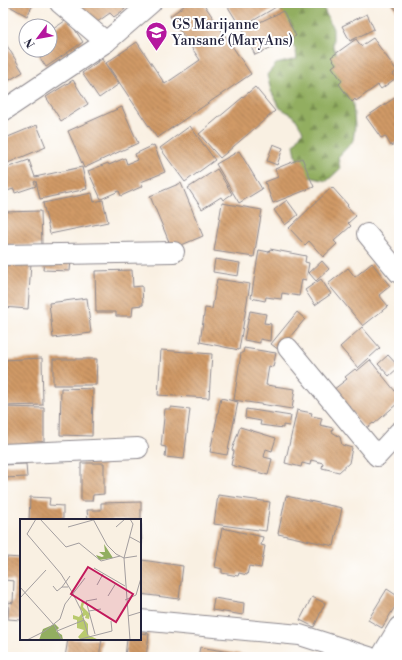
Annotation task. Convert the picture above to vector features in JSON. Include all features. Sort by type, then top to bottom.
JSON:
[{"type":"street","points":[[60,3],[106,42]]},
{"type":"street","points":[[3,111],[106,42],[152,3]]},
{"type":"street","points":[[367,234],[399,273]]},
{"type":"street","points":[[3,255],[174,252]]},
{"type":"street","points":[[288,348],[377,456],[399,432]]},
{"type":"street","points":[[3,454],[138,448]]},
{"type":"street","points":[[141,620],[300,635],[369,657]]},
{"type":"street","points":[[381,657],[399,627]]},
{"type":"green space","points":[[280,3],[324,3],[323,7],[333,29],[333,47],[351,85],[355,126],[353,141],[338,157],[340,169],[327,181],[300,175],[294,145],[303,131],[294,116],[280,108],[271,91],[267,75],[276,64],[297,59],[296,51],[283,26]]},
{"type":"building","points":[[4,3],[34,3],[27,16]]},
{"type":"building","points":[[76,3],[123,3],[125,9],[114,17],[110,13],[93,25]]},
{"type":"building","points":[[188,3],[203,3],[251,74],[157,138],[106,63],[137,42],[165,84],[200,60],[170,16]]},
{"type":"building","points":[[234,3],[274,3],[276,7],[241,28],[228,7]]},
{"type":"building","points":[[391,3],[399,3],[399,14]]},
{"type":"building","points":[[283,11],[296,36],[255,55],[243,30]]},
{"type":"building","points":[[367,14],[374,29],[350,41],[342,26]]},
{"type":"building","points":[[68,19],[83,42],[46,67],[40,58],[58,58],[58,26]]},
{"type":"building","points":[[373,38],[397,71],[393,74],[396,78],[381,89],[378,85],[356,101],[355,99],[352,102],[339,84],[342,81],[332,67],[336,64],[331,57],[356,39],[361,46]]},
{"type":"building","points":[[3,39],[23,72],[3,84]]},
{"type":"building","points":[[102,59],[119,84],[99,98],[82,73]]},
{"type":"building","points":[[73,80],[88,104],[61,121],[46,97]]},
{"type":"building","points":[[255,87],[275,111],[220,158],[199,134]]},
{"type":"building","points":[[399,95],[399,141],[391,146],[385,136],[381,138],[366,117]]},
{"type":"building","points":[[122,107],[138,143],[84,168],[68,131]]},
{"type":"building","points":[[37,125],[46,147],[3,165],[3,139]]},
{"type":"building","points":[[190,126],[215,160],[185,182],[160,148]]},
{"type":"building","points":[[273,144],[283,148],[277,165],[267,161]]},
{"type":"building","points":[[154,145],[165,172],[141,182],[143,186],[121,196],[119,191],[101,199],[88,171],[108,163],[109,165],[125,158],[127,164],[137,160],[135,154]]},
{"type":"building","points":[[239,151],[262,189],[239,203],[216,164]]},
{"type":"building","points":[[302,158],[314,187],[273,203],[265,182],[278,177],[275,169]]},
{"type":"building","points":[[29,160],[35,177],[82,167],[87,189],[40,199],[36,181],[34,182],[36,186],[15,193],[14,189],[3,192],[3,169]]},
{"type":"building","points":[[217,169],[232,194],[223,200],[221,197],[202,209],[188,188]]},
{"type":"building","points":[[181,183],[203,236],[172,249],[150,196]]},
{"type":"building","points":[[332,187],[356,216],[348,223],[351,226],[334,241],[337,244],[323,257],[309,241],[305,245],[289,228]]},
{"type":"building","points":[[92,193],[94,202],[103,200],[108,222],[50,234],[43,203]]},
{"type":"building","points":[[287,200],[298,215],[285,225],[274,210]]},
{"type":"building","points":[[222,203],[262,210],[254,257],[214,251]]},
{"type":"building","points":[[41,211],[42,245],[3,246],[3,212]]},
{"type":"building","points":[[270,249],[306,256],[305,262],[309,263],[306,280],[302,279],[299,296],[282,293],[281,299],[266,297],[265,301],[251,298],[259,250],[269,252]]},
{"type":"building","points":[[44,259],[71,260],[70,271],[43,270]]},
{"type":"building","points":[[215,259],[240,263],[238,276],[213,272]]},
{"type":"building","points":[[3,260],[31,263],[28,309],[3,307]]},
{"type":"building","points":[[322,261],[329,269],[316,281],[309,273]]},
{"type":"building","points":[[372,263],[390,286],[379,295],[388,306],[363,326],[328,284],[348,268],[355,277]]},
{"type":"building","points":[[132,270],[133,287],[142,286],[143,305],[133,306],[132,316],[116,316],[116,312],[96,312],[95,271]]},
{"type":"building","points":[[217,279],[250,284],[239,350],[200,342],[205,308],[212,309]]},
{"type":"building","points":[[321,279],[331,294],[315,305],[305,290]]},
{"type":"building","points":[[87,298],[91,333],[53,338],[49,303]]},
{"type":"building","points":[[250,311],[266,314],[264,323],[271,324],[270,341],[260,339],[260,343],[244,340]]},
{"type":"building","points":[[297,312],[305,319],[279,350],[271,344]]},
{"type":"building","points":[[362,327],[380,348],[358,368],[340,347]]},
{"type":"building","points":[[244,348],[276,353],[273,367],[269,366],[266,385],[295,389],[292,409],[234,400],[241,353],[243,353]]},
{"type":"building","points":[[161,350],[212,354],[209,398],[158,395]]},
{"type":"building","points":[[388,355],[399,367],[389,376],[378,364]]},
{"type":"building","points":[[42,358],[43,405],[3,406],[3,360]]},
{"type":"building","points":[[53,359],[97,359],[96,385],[53,385]]},
{"type":"building","points":[[370,360],[399,396],[399,402],[374,424],[373,423],[365,429],[333,390],[347,379],[345,377],[355,369],[357,371]]},
{"type":"building","points":[[61,388],[93,389],[92,436],[60,435]]},
{"type":"building","points":[[221,398],[238,402],[227,455],[210,452]]},
{"type":"building","points":[[3,407],[44,408],[44,445],[3,445]]},
{"type":"building","points":[[171,407],[190,409],[184,459],[165,457],[166,447],[161,446],[165,409],[171,409]]},
{"type":"building","points":[[246,409],[291,416],[289,426],[283,425],[283,428],[260,425],[261,421],[245,418]]},
{"type":"building","points":[[297,410],[312,413],[311,416],[322,418],[320,425],[333,428],[332,432],[340,437],[342,445],[352,448],[349,463],[339,472],[322,468],[323,463],[311,460],[310,465],[302,463],[301,467],[285,463]]},
{"type":"building","points":[[240,427],[276,438],[272,451],[266,449],[264,457],[272,459],[268,475],[231,465],[234,451],[232,450]]},
{"type":"building","points":[[81,463],[104,463],[104,494],[93,495],[92,501],[81,501]]},
{"type":"building","points":[[26,464],[27,477],[3,478],[3,465]]},
{"type":"building","points":[[218,495],[270,502],[266,531],[214,524]]},
{"type":"building","points":[[286,496],[342,508],[334,546],[278,534]]},
{"type":"building","points":[[30,497],[50,498],[49,505],[63,506],[63,519],[29,519]]},
{"type":"building","points":[[141,502],[141,519],[88,519],[87,510],[101,510],[101,503]]},
{"type":"building","points":[[222,528],[263,537],[261,545],[265,546],[261,568],[249,566],[247,575],[239,573],[238,576],[222,573],[222,569],[215,567]]},
{"type":"building","points":[[6,557],[20,558],[20,620],[8,619],[9,602],[13,603],[14,581],[5,580]]},
{"type":"building","points":[[142,560],[183,566],[179,599],[141,594]]},
{"type":"building","points":[[387,589],[399,597],[399,600],[382,628],[368,620]]},
{"type":"building","points":[[312,597],[325,603],[314,627],[300,620]]},
{"type":"building","points":[[214,598],[244,603],[243,615],[212,610]]},
{"type":"building","points":[[141,633],[149,634],[146,657],[125,657],[127,640],[141,640]]},
{"type":"building","points":[[68,640],[102,640],[99,657],[65,657]]},
{"type":"building","points":[[200,647],[252,656],[252,657],[198,657]]},
{"type":"place","name":"GS Marijanne Yansané (MaryAns)","points":[[157,52]]}]
